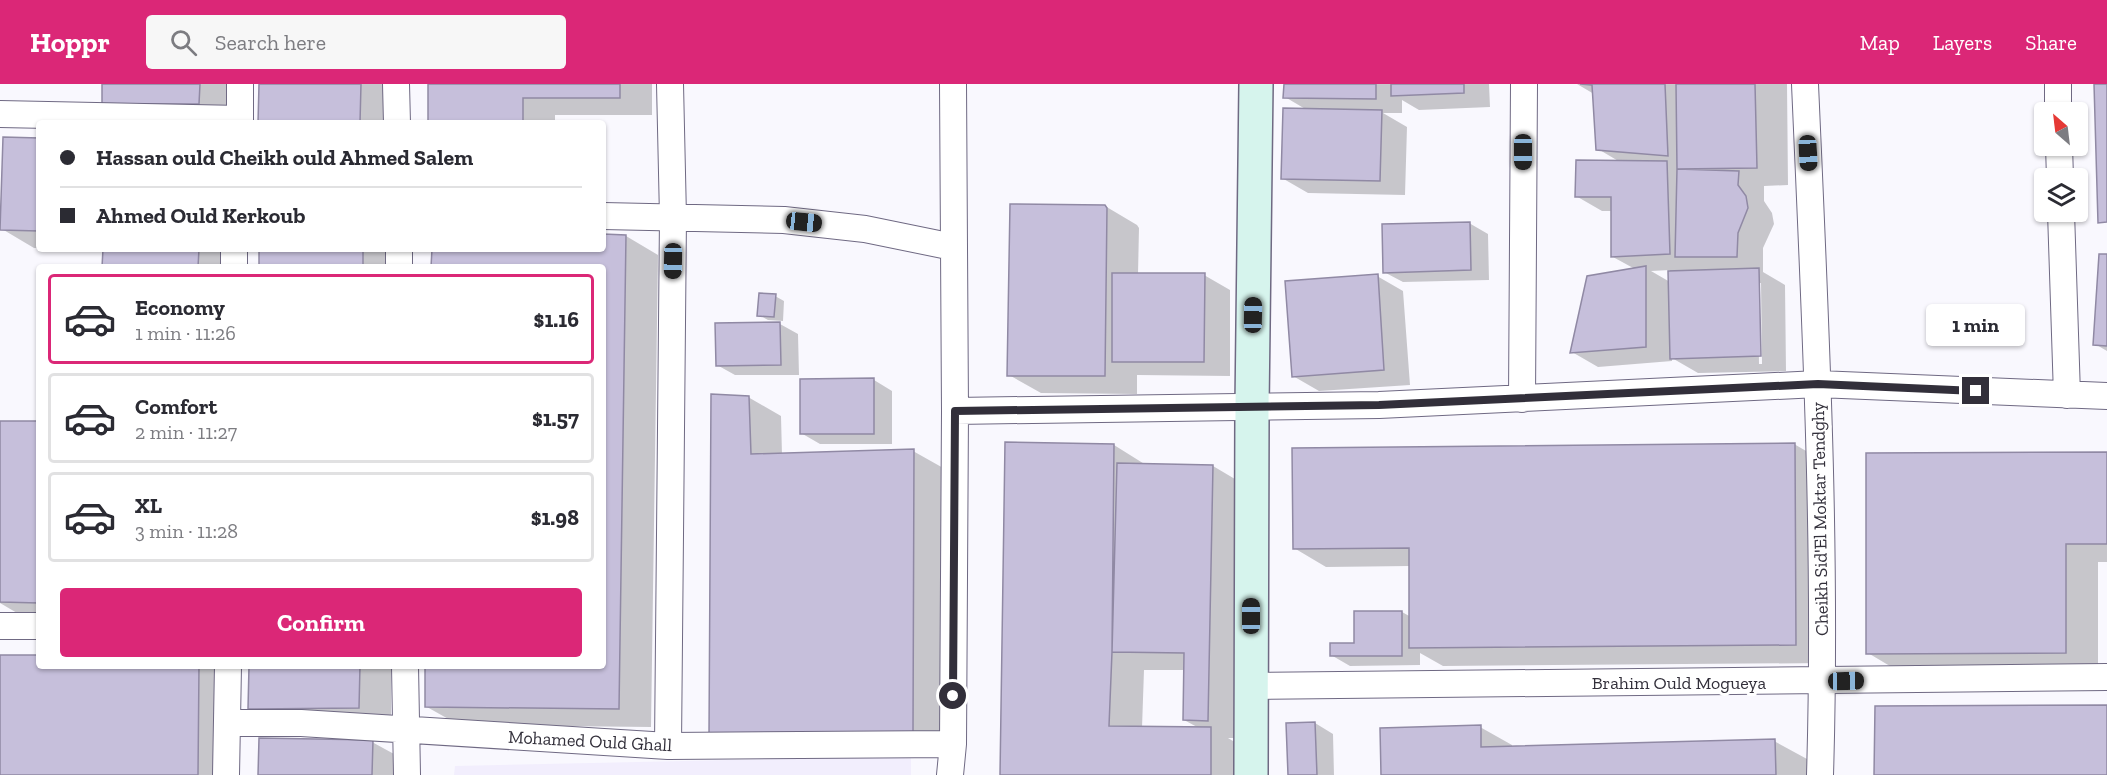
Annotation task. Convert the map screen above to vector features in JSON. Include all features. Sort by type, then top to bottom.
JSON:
[{"type":"street","points":[[240,84],[240,120]]},
{"type":"street","points":[[396,84],[397,120]]},
{"type":"street","points":[[668,746],[673,217],[670,84]]},
{"type":"street","points":[[950,775],[955,411],[953,84]]},
{"type":"street","points":[[1251,775],[1256,84]]},
{"type":"street","points":[[1522,399],[1524,84]]},
{"type":"street","name":"Cheikh Sid'El Moktar Tendghy","points":[[1804,84],[1818,384],[1822,681],[1820,775]]},
{"type":"street","points":[[2058,84],[2058,102]]},
{"type":"street","points":[[0,114],[206,120]]},
{"type":"street","points":[[606,216],[784,220],[864,229],[953,247]]},
{"type":"street","points":[[2061,222],[2067,395]]},
{"type":"street","points":[[955,411],[1379,405],[1818,384],[2107,396]]},
{"type":"street","points":[[0,626],[36,626]]},
{"type":"street","points":[[226,775],[228,669]]},
{"type":"street","points":[[405,669],[407,775]]},
{"type":"street","name":"Brahim Ould Mogueya","points":[[1251,686],[2107,677]]},
{"type":"street","name":"Mohamed Ould Ghall","points":[[227,723],[301,723],[668,746],[952,744]]},
{"type":"shaded area","points":[[911,756],[911,775],[454,775],[455,766]]},
{"type":"building","points":[[102,84],[200,84],[199,104],[102,104]]},
{"type":"building","points":[[259,84],[361,84],[360,120],[258,120]]},
{"type":"building","points":[[428,84],[620,84],[620,98],[523,98],[523,120],[428,120]]},
{"type":"building","points":[[1284,84],[1376,84],[1376,99],[1283,98]]},
{"type":"building","points":[[1391,84],[1464,84],[1464,93],[1391,96]]},
{"type":"building","points":[[1580,84],[1665,84],[1668,156],[1596,150],[1592,85]]},
{"type":"building","points":[[1676,84],[1755,84],[1757,168],[1677,169]]},
{"type":"building","points":[[2094,84],[2107,84],[2107,222],[2098,223]]},
{"type":"building","points":[[1283,108],[1382,110],[1380,181],[1281,179]]},
{"type":"building","points":[[3,137],[36,138],[36,231],[0,230]]},
{"type":"building","points":[[1576,160],[1667,161],[1670,254],[1611,257],[1611,197],[1575,197]]},
{"type":"building","points":[[1677,169],[1739,171],[1738,185],[1746,196],[1748,208],[1738,233],[1737,257],[1675,257]]},
{"type":"building","points":[[1010,204],[1105,205],[1107,208],[1105,376],[1007,376]]},
{"type":"building","points":[[1470,222],[1471,270],[1383,273],[1382,224]]},
{"type":"building","points":[[606,234],[626,235],[619,709],[425,707],[425,669],[606,669],[606,264],[431,264],[432,252],[606,252]]},
{"type":"building","points":[[103,252],[199,252],[198,264],[102,264]]},
{"type":"building","points":[[259,252],[363,252],[363,264],[259,264]]},
{"type":"building","points":[[2099,254],[2107,254],[2107,346],[2093,345]]},
{"type":"building","points":[[1646,266],[1646,347],[1570,353],[1587,276]]},
{"type":"building","points":[[1759,268],[1761,356],[1670,359],[1668,271]]},
{"type":"building","points":[[1112,273],[1205,273],[1204,362],[1112,362]]},
{"type":"building","points":[[1378,274],[1384,370],[1292,377],[1285,281]]},
{"type":"building","points":[[759,293],[776,294],[774,317],[757,316]]},
{"type":"building","points":[[780,322],[781,365],[716,366],[715,323]]},
{"type":"building","points":[[874,378],[874,434],[800,434],[800,379]]},
{"type":"building","points":[[711,394],[749,396],[751,454],[914,449],[913,732],[709,736]]},
{"type":"building","points":[[0,421],[36,421],[36,603],[0,602]]},
{"type":"building","points":[[1005,442],[1114,444],[1109,726],[1211,727],[1211,775],[1000,775]]},
{"type":"building","points":[[1795,443],[1796,645],[1409,648],[1409,548],[1293,549],[1292,448]]},
{"type":"building","points":[[2107,452],[2107,544],[2066,544],[2066,653],[1866,654],[1866,453]]},
{"type":"building","points":[[1117,463],[1213,465],[1208,721],[1183,720],[1184,653],[1112,652]]},
{"type":"building","points":[[1354,611],[1402,611],[1402,656],[1330,656],[1330,643],[1354,643]]},
{"type":"building","points":[[0,655],[36,655],[36,669],[199,669],[198,775],[0,775]]},
{"type":"building","points":[[249,669],[360,669],[359,708],[248,709]]},
{"type":"building","points":[[2107,705],[2107,775],[1874,775],[1875,706]]},
{"type":"building","points":[[1315,722],[1317,775],[1288,775],[1286,723]]},
{"type":"building","points":[[1481,725],[1481,747],[1775,739],[1776,775],[1381,775],[1380,728]]},
{"type":"building","points":[[259,738],[373,740],[372,775],[258,775]]},
{"type":"route","points":[[953,696],[955,411],[1379,405],[1818,384],[1976,391]]}]
